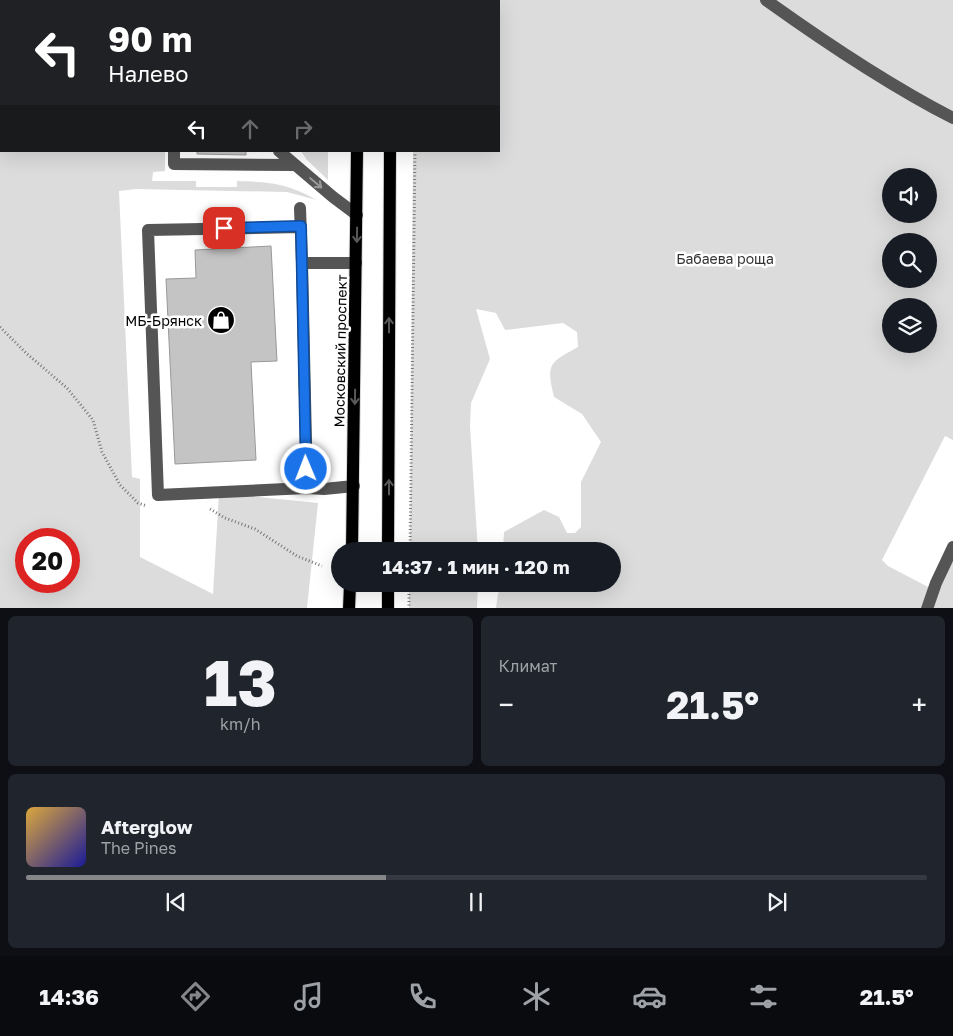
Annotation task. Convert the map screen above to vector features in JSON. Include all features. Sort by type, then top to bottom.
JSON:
[{"type":"main road","name":"Московский проспект","points":[[352,542],[357,152]]},
{"type":"main road","points":[[388,542],[390,152]]},
{"type":"main road","points":[[349,608],[350,592]]},
{"type":"main road","points":[[388,592],[388,608]]},
{"type":"lane","points":[[766,0],[836,49],[921,101],[953,118]]},
{"type":"lane","points":[[174,152],[174,164],[295,165]]},
{"type":"lane","points":[[280,152],[357,215]]},
{"type":"lane","points":[[300,208],[307,488]]},
{"type":"lane","points":[[301,226],[148,230],[158,495],[307,488],[324,489],[354,486]]},
{"type":"lane","points":[[302,263],[356,263]]},
{"type":"lane","points":[[927,608],[936,583],[953,547]]},
{"type":"path","points":[[410,542],[415,152]]},
{"type":"path","points":[[409,592],[409,608]]},
{"type":"green space","name":"Бабаева роща","points":[[500,0],[953,0],[953,440],[945,436],[882,560],[888,566],[930,588],[953,544],[953,608],[496,608],[499,592],[621,592],[621,542],[503,542],[504,532],[544,510],[559,517],[567,533],[575,533],[581,527],[581,482],[601,442],[582,414],[554,397],[550,378],[550,371],[556,361],[578,347],[577,332],[563,323],[505,330],[496,313],[476,309],[490,359],[471,403],[470,426],[477,542],[410,542],[413,152],[500,152]]},
{"type":"green space","points":[[0,152],[165,152],[165,171],[153,172],[152,181],[196,181],[196,187],[237,187],[237,181],[270,183],[296,190],[317,200],[287,192],[136,189],[119,191],[132,477],[140,479],[140,557],[213,594],[219,493],[318,503],[307,608],[0,608]]},
{"type":"green space","points":[[302,152],[328,152],[328,180],[307,160]]},
{"type":"green space","points":[[409,592],[478,592],[477,608],[409,608]]},
{"type":"building","points":[[197,152],[246,152],[246,155],[197,154]]},
{"type":"building","name":"МБ-Брянск","points":[[271,246],[277,361],[251,362],[256,460],[175,464],[166,279],[196,278],[195,250]]},
{"type":"place","name":"МБ-Брянск","points":[[221,320]]},
{"type":"route","points":[[224,228],[301,226],[306,469]]}]
